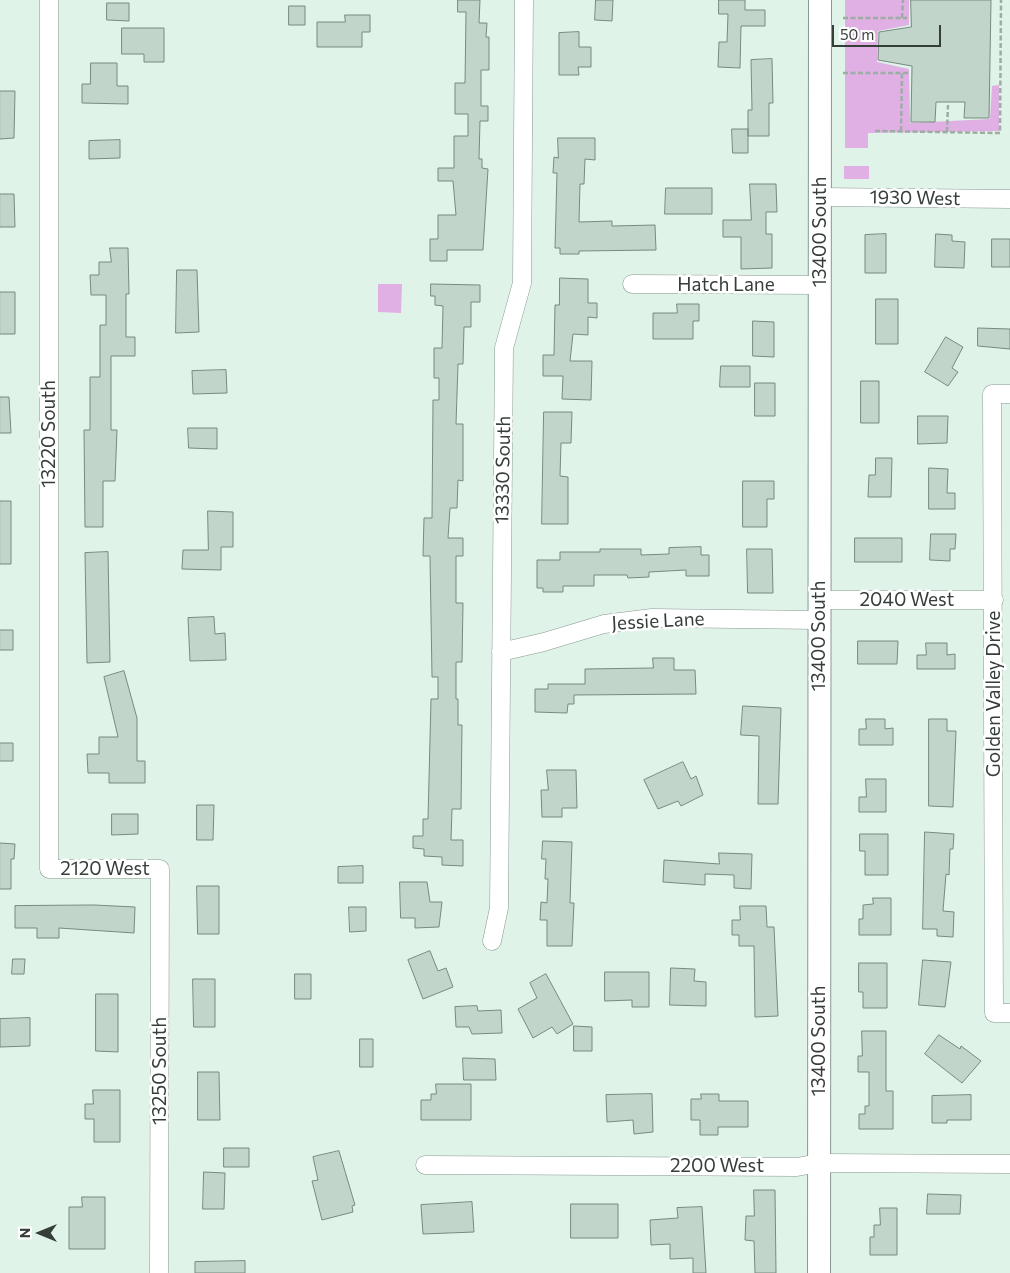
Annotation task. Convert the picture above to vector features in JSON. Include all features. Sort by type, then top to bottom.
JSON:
[{"type":"street","name":"13220 South","points":[[49,869],[50,0]]},
{"type":"street","name":"13330 South","points":[[492,941],[499,908],[504,348],[522,283],[524,0]]},
{"type":"street","name":"13400 South","points":[[819,1273],[820,0]]},
{"type":"street","name":"1930 West","points":[[820,197],[1010,199]]},
{"type":"street","name":"Hatch Lane","points":[[632,284],[820,285]]},
{"type":"street","name":"Golden Valley Drive","points":[[1002,1013],[992,394],[1010,394]]},
{"type":"street","name":"2040 West","points":[[819,610],[994,600]]},
{"type":"street","name":"Jessie Lane","points":[[501,652],[544,642],[604,624],[652,618],[819,610]]},
{"type":"street","name":"2120 West","points":[[49,869],[160,869]]},
{"type":"street","name":"13250 South","points":[[159,1273],[160,869]]},
{"type":"street","name":"2200 West","points":[[425,1165],[797,1167],[819,1163],[1010,1164]]},
{"type":"path","points":[[902,18],[903,0]]},
{"type":"path","points":[[875,131],[1000,133],[1001,0]]},
{"type":"path","points":[[843,18],[907,18]]},
{"type":"path","points":[[843,73],[908,73]]},
{"type":"path","points":[[901,131],[902,73]]},
{"type":"path","points":[[947,132],[948,105]]},
{"type":"shaded area","points":[[845,0],[909,0],[909,25],[878,31],[877,62],[909,69],[910,123],[990,119],[992,86],[999,85],[999,131],[868,133],[868,148],[845,148]]},
{"type":"shaded area","points":[[844,166],[869,166],[869,179],[844,179]]},
{"type":"shaded area","points":[[378,284],[402,284],[401,313],[378,312]]},
{"type":"building","points":[[458,0],[480,0],[479,23],[487,23],[486,37],[489,37],[489,70],[481,70],[481,106],[488,106],[488,121],[480,121],[479,159],[482,159],[482,168],[488,169],[483,250],[447,250],[447,261],[430,261],[430,239],[438,239],[438,215],[456,215],[453,181],[438,181],[438,168],[454,168],[454,136],[468,136],[468,114],[455,114],[455,83],[465,83],[466,12],[458,12]]},
{"type":"building","points":[[596,0],[613,0],[612,21],[595,20]]},
{"type":"building","points":[[719,0],[745,0],[745,10],[765,10],[765,26],[741,26],[740,68],[718,67],[719,42],[727,42],[728,14],[719,14]]},
{"type":"building","points":[[911,0],[991,0],[989,118],[964,118],[965,102],[936,102],[935,122],[911,122],[912,66],[878,60],[879,32],[911,27]]},
{"type":"building","points":[[107,3],[129,3],[129,21],[107,20]]},
{"type":"building","points":[[289,6],[305,6],[305,25],[289,25]]},
{"type":"building","points":[[345,15],[370,15],[370,32],[362,32],[362,47],[317,47],[317,22],[345,22]]},
{"type":"building","points":[[122,28],[164,28],[164,62],[144,62],[144,54],[122,54]]},
{"type":"building","points":[[579,32],[579,47],[591,47],[591,67],[578,67],[579,75],[559,75],[559,33]]},
{"type":"building","points":[[772,59],[773,103],[769,103],[769,136],[748,136],[748,110],[752,110],[751,60]]},
{"type":"building","points":[[91,63],[117,63],[117,86],[128,86],[128,104],[82,103],[82,84],[90,84]]},
{"type":"building","points":[[0,91],[15,91],[14,138],[0,139]]},
{"type":"building","points":[[732,129],[748,129],[748,153],[733,153]]},
{"type":"building","points":[[558,138],[595,138],[595,160],[585,159],[584,184],[580,184],[579,222],[612,221],[612,226],[655,225],[656,250],[579,251],[579,254],[560,254],[560,248],[555,248],[557,173],[553,173],[554,157],[558,158]]},
{"type":"building","points":[[120,140],[120,158],[89,159],[89,141]]},
{"type":"building","points":[[750,184],[776,184],[777,212],[766,212],[766,234],[772,234],[772,268],[741,269],[741,237],[723,237],[723,220],[751,220]]},
{"type":"building","points":[[666,188],[712,188],[712,214],[665,214]]},
{"type":"building","points":[[0,194],[14,194],[15,227],[0,227]]},
{"type":"building","points":[[886,234],[886,273],[865,273],[865,235]]},
{"type":"building","points":[[936,234],[952,235],[952,241],[965,242],[964,268],[935,267]]},
{"type":"building","points":[[992,239],[1010,239],[1010,267],[992,267]]},
{"type":"building","points":[[110,248],[128,248],[129,294],[126,294],[126,337],[135,337],[135,356],[111,356],[111,430],[117,430],[115,481],[103,481],[103,527],[85,527],[84,430],[90,430],[90,377],[100,377],[100,325],[106,325],[106,295],[91,295],[90,275],[99,275],[99,262],[111,262]]},
{"type":"building","points":[[177,270],[197,270],[199,332],[176,333]]},
{"type":"building","points":[[560,278],[588,279],[588,303],[597,303],[597,318],[588,317],[588,335],[573,334],[570,361],[592,361],[591,400],[562,399],[563,376],[543,376],[543,355],[554,355],[555,305],[559,305]]},
{"type":"building","points":[[431,284],[480,285],[480,302],[471,302],[471,327],[464,327],[463,364],[458,364],[456,424],[463,424],[463,481],[458,480],[457,508],[450,508],[448,538],[463,538],[463,556],[456,556],[456,603],[463,603],[462,662],[456,662],[458,725],[462,725],[461,809],[452,809],[451,840],[463,840],[463,866],[442,865],[442,857],[424,856],[424,849],[413,848],[413,836],[423,836],[423,819],[428,819],[431,699],[438,699],[438,677],[432,677],[430,556],[423,556],[424,518],[432,518],[433,400],[439,400],[439,378],[434,378],[434,348],[442,348],[443,306],[435,305],[435,296],[431,296]]},
{"type":"building","points":[[0,292],[15,292],[15,334],[0,334]]},
{"type":"building","points":[[876,299],[898,299],[898,344],[876,344]]},
{"type":"building","points":[[677,304],[699,304],[699,321],[693,321],[693,339],[653,339],[653,313],[677,313]]},
{"type":"building","points":[[753,321],[774,322],[774,357],[753,356]]},
{"type":"building","points":[[978,328],[1010,329],[1010,349],[978,346]]},
{"type":"building","points":[[946,337],[963,347],[952,368],[958,372],[948,386],[925,372]]},
{"type":"building","points":[[721,366],[750,366],[750,387],[720,387]]},
{"type":"building","points":[[226,370],[227,393],[193,394],[192,371]]},
{"type":"building","points":[[861,381],[879,381],[879,423],[861,423]]},
{"type":"building","points":[[755,383],[775,383],[775,416],[755,416]]},
{"type":"building","points":[[0,397],[9,397],[11,433],[0,433]]},
{"type":"building","points":[[544,412],[572,412],[571,443],[561,443],[560,476],[568,477],[568,524],[542,524]]},
{"type":"building","points":[[918,416],[948,416],[947,443],[918,444]]},
{"type":"building","points":[[188,428],[217,428],[217,449],[189,448]]},
{"type":"building","points":[[876,458],[892,458],[891,497],[868,497],[869,475],[875,475]]},
{"type":"building","points":[[929,468],[948,469],[947,493],[955,493],[955,509],[929,509]]},
{"type":"building","points":[[743,481],[774,481],[774,499],[767,499],[767,527],[743,527]]},
{"type":"building","points":[[0,501],[11,501],[11,564],[0,564]]},
{"type":"building","points":[[208,511],[233,512],[233,547],[221,547],[221,570],[182,569],[183,550],[208,550]]},
{"type":"building","points":[[931,534],[956,534],[955,549],[950,549],[950,561],[930,560]]},
{"type":"building","points":[[855,538],[902,538],[902,562],[855,562]]},
{"type":"building","points":[[701,547],[701,555],[709,555],[709,576],[686,576],[686,570],[649,572],[649,577],[628,578],[627,575],[594,575],[594,586],[563,586],[563,592],[543,592],[543,588],[537,588],[537,560],[560,560],[560,552],[600,552],[600,549],[641,549],[641,555],[669,554],[669,548]]},
{"type":"building","points":[[747,549],[772,549],[773,593],[748,593]]},
{"type":"building","points":[[108,552],[110,662],[87,663],[85,553]]},
{"type":"building","points":[[214,617],[215,634],[225,633],[226,660],[190,661],[188,618]]},
{"type":"building","points":[[0,630],[13,630],[13,650],[0,650]]},
{"type":"building","points":[[858,641],[898,641],[897,664],[858,664]]},
{"type":"building","points":[[926,643],[947,643],[947,655],[955,654],[955,669],[917,669],[917,655],[926,655]]},
{"type":"building","points":[[653,658],[674,658],[674,670],[695,670],[696,694],[574,695],[574,704],[568,704],[567,713],[535,712],[535,689],[548,689],[548,684],[585,684],[585,669],[653,668]]},
{"type":"building","points":[[124,671],[137,718],[137,761],[145,761],[145,783],[109,783],[109,773],[88,773],[87,754],[99,754],[99,737],[118,737],[104,677]]},
{"type":"building","points":[[743,706],[781,708],[778,804],[758,804],[759,736],[741,735]]},
{"type":"building","points":[[866,719],[885,719],[885,729],[893,728],[893,745],[859,745],[859,729],[866,729]]},
{"type":"building","points":[[929,719],[947,719],[947,731],[956,731],[953,807],[929,806]]},
{"type":"building","points":[[0,743],[13,743],[13,761],[0,761]]},
{"type":"building","points":[[683,762],[691,779],[696,776],[703,795],[681,806],[678,801],[658,809],[644,780]]},
{"type":"building","points":[[547,770],[576,770],[577,808],[562,808],[562,817],[542,817],[541,790],[548,790]]},
{"type":"building","points":[[866,779],[886,779],[886,812],[859,812],[859,797],[866,797]]},
{"type":"building","points":[[197,805],[214,805],[213,840],[197,840]]},
{"type":"building","points":[[112,814],[138,814],[138,834],[112,835]]},
{"type":"building","points":[[925,832],[954,834],[953,849],[950,849],[949,875],[946,874],[943,911],[954,912],[953,937],[937,936],[937,929],[923,929]]},
{"type":"building","points":[[860,834],[888,834],[888,875],[865,875],[865,851],[860,851]]},
{"type":"building","points":[[543,841],[572,842],[570,903],[574,903],[572,946],[547,946],[547,920],[540,920],[541,902],[547,903],[548,879],[545,879],[546,859],[542,859]]},
{"type":"building","points":[[0,843],[15,844],[14,859],[11,859],[11,889],[0,889]]},
{"type":"building","points":[[719,853],[752,854],[751,889],[734,888],[734,875],[705,874],[705,885],[663,882],[664,860],[719,864]]},
{"type":"building","points":[[363,866],[363,883],[338,883],[338,867]]},
{"type":"building","points":[[400,882],[427,882],[430,902],[442,902],[439,927],[415,928],[415,918],[401,918]]},
{"type":"building","points":[[197,886],[219,886],[219,934],[198,934]]},
{"type":"building","points":[[873,898],[891,898],[891,935],[859,935],[859,919],[863,919],[863,905],[873,904]]},
{"type":"building","points":[[94,905],[135,907],[134,933],[59,928],[59,938],[37,938],[37,928],[15,928],[15,906]]},
{"type":"building","points":[[740,906],[766,906],[767,927],[774,927],[778,1016],[755,1017],[754,946],[739,946],[739,935],[732,935],[732,920],[740,920]]},
{"type":"building","points":[[349,907],[366,907],[366,931],[350,932]]},
{"type":"building","points":[[430,951],[438,971],[446,968],[453,987],[423,999],[408,960]]},
{"type":"building","points":[[13,959],[25,959],[24,974],[12,974]]},
{"type":"building","points":[[923,960],[951,962],[945,1007],[919,1005]]},
{"type":"building","points":[[859,963],[887,963],[887,1008],[863,1008],[863,992],[859,992]]},
{"type":"building","points":[[671,968],[695,969],[694,981],[706,982],[706,1006],[670,1005]]},
{"type":"building","points":[[605,972],[649,972],[649,1007],[632,1007],[632,1000],[605,1001]]},
{"type":"building","points":[[295,974],[311,974],[311,999],[295,999]]},
{"type":"building","points":[[546,974],[573,1024],[557,1034],[552,1027],[533,1038],[518,1009],[537,998],[530,983]]},
{"type":"building","points":[[193,979],[215,979],[215,1027],[194,1027]]},
{"type":"building","points":[[96,994],[118,994],[118,1052],[96,1051]]},
{"type":"building","points":[[477,1006],[478,1011],[501,1010],[502,1033],[472,1034],[469,1027],[456,1027],[455,1007]]},
{"type":"building","points":[[30,1018],[30,1046],[0,1047],[0,1019]]},
{"type":"building","points":[[574,1026],[592,1027],[592,1051],[574,1051]]},
{"type":"building","points":[[862,1031],[886,1031],[886,1091],[893,1091],[893,1129],[859,1129],[859,1114],[865,1114],[865,1106],[869,1106],[869,1072],[858,1072],[858,1056],[862,1056]]},
{"type":"building","points":[[939,1035],[960,1049],[961,1046],[981,1061],[962,1083],[925,1054]]},
{"type":"building","points":[[360,1039],[373,1039],[373,1067],[360,1067]]},
{"type":"building","points":[[463,1058],[495,1059],[496,1080],[464,1080]]},
{"type":"building","points":[[198,1072],[219,1072],[220,1120],[198,1120]]},
{"type":"building","points":[[436,1084],[471,1084],[471,1120],[421,1120],[421,1100],[431,1100],[431,1094],[436,1094]]},
{"type":"building","points":[[93,1090],[120,1090],[120,1142],[94,1142],[94,1119],[85,1119],[85,1104],[93,1104]]},
{"type":"building","points":[[652,1094],[653,1132],[634,1134],[633,1120],[607,1122],[606,1095]]},
{"type":"building","points":[[701,1094],[719,1094],[719,1101],[748,1101],[748,1127],[718,1127],[718,1135],[700,1135],[700,1120],[691,1120],[691,1099],[701,1099]]},
{"type":"building","points":[[971,1095],[971,1120],[947,1120],[947,1123],[932,1123],[932,1096]]},
{"type":"building","points":[[224,1148],[249,1148],[249,1167],[224,1167]]},
{"type":"building","points":[[339,1151],[355,1205],[352,1206],[353,1212],[322,1220],[312,1181],[318,1180],[313,1157]]},
{"type":"building","points":[[204,1172],[225,1173],[224,1209],[203,1209]]},
{"type":"building","points":[[754,1190],[775,1190],[776,1273],[755,1273],[754,1241],[745,1240],[746,1216],[754,1216]]},
{"type":"building","points":[[928,1194],[961,1195],[960,1214],[927,1214]]},
{"type":"building","points":[[82,1197],[105,1197],[105,1249],[69,1249],[69,1207],[82,1207]]},
{"type":"building","points":[[472,1202],[474,1232],[423,1234],[421,1205]]},
{"type":"building","points":[[571,1204],[618,1204],[618,1238],[571,1238]]},
{"type":"building","points":[[702,1207],[706,1273],[693,1273],[693,1258],[670,1259],[670,1244],[651,1245],[650,1220],[678,1218],[677,1208]]},
{"type":"building","points":[[880,1208],[897,1208],[897,1255],[870,1255],[870,1237],[874,1237],[874,1225],[880,1225]]},
{"type":"building","points":[[245,1261],[245,1273],[195,1273],[195,1262]]}]
